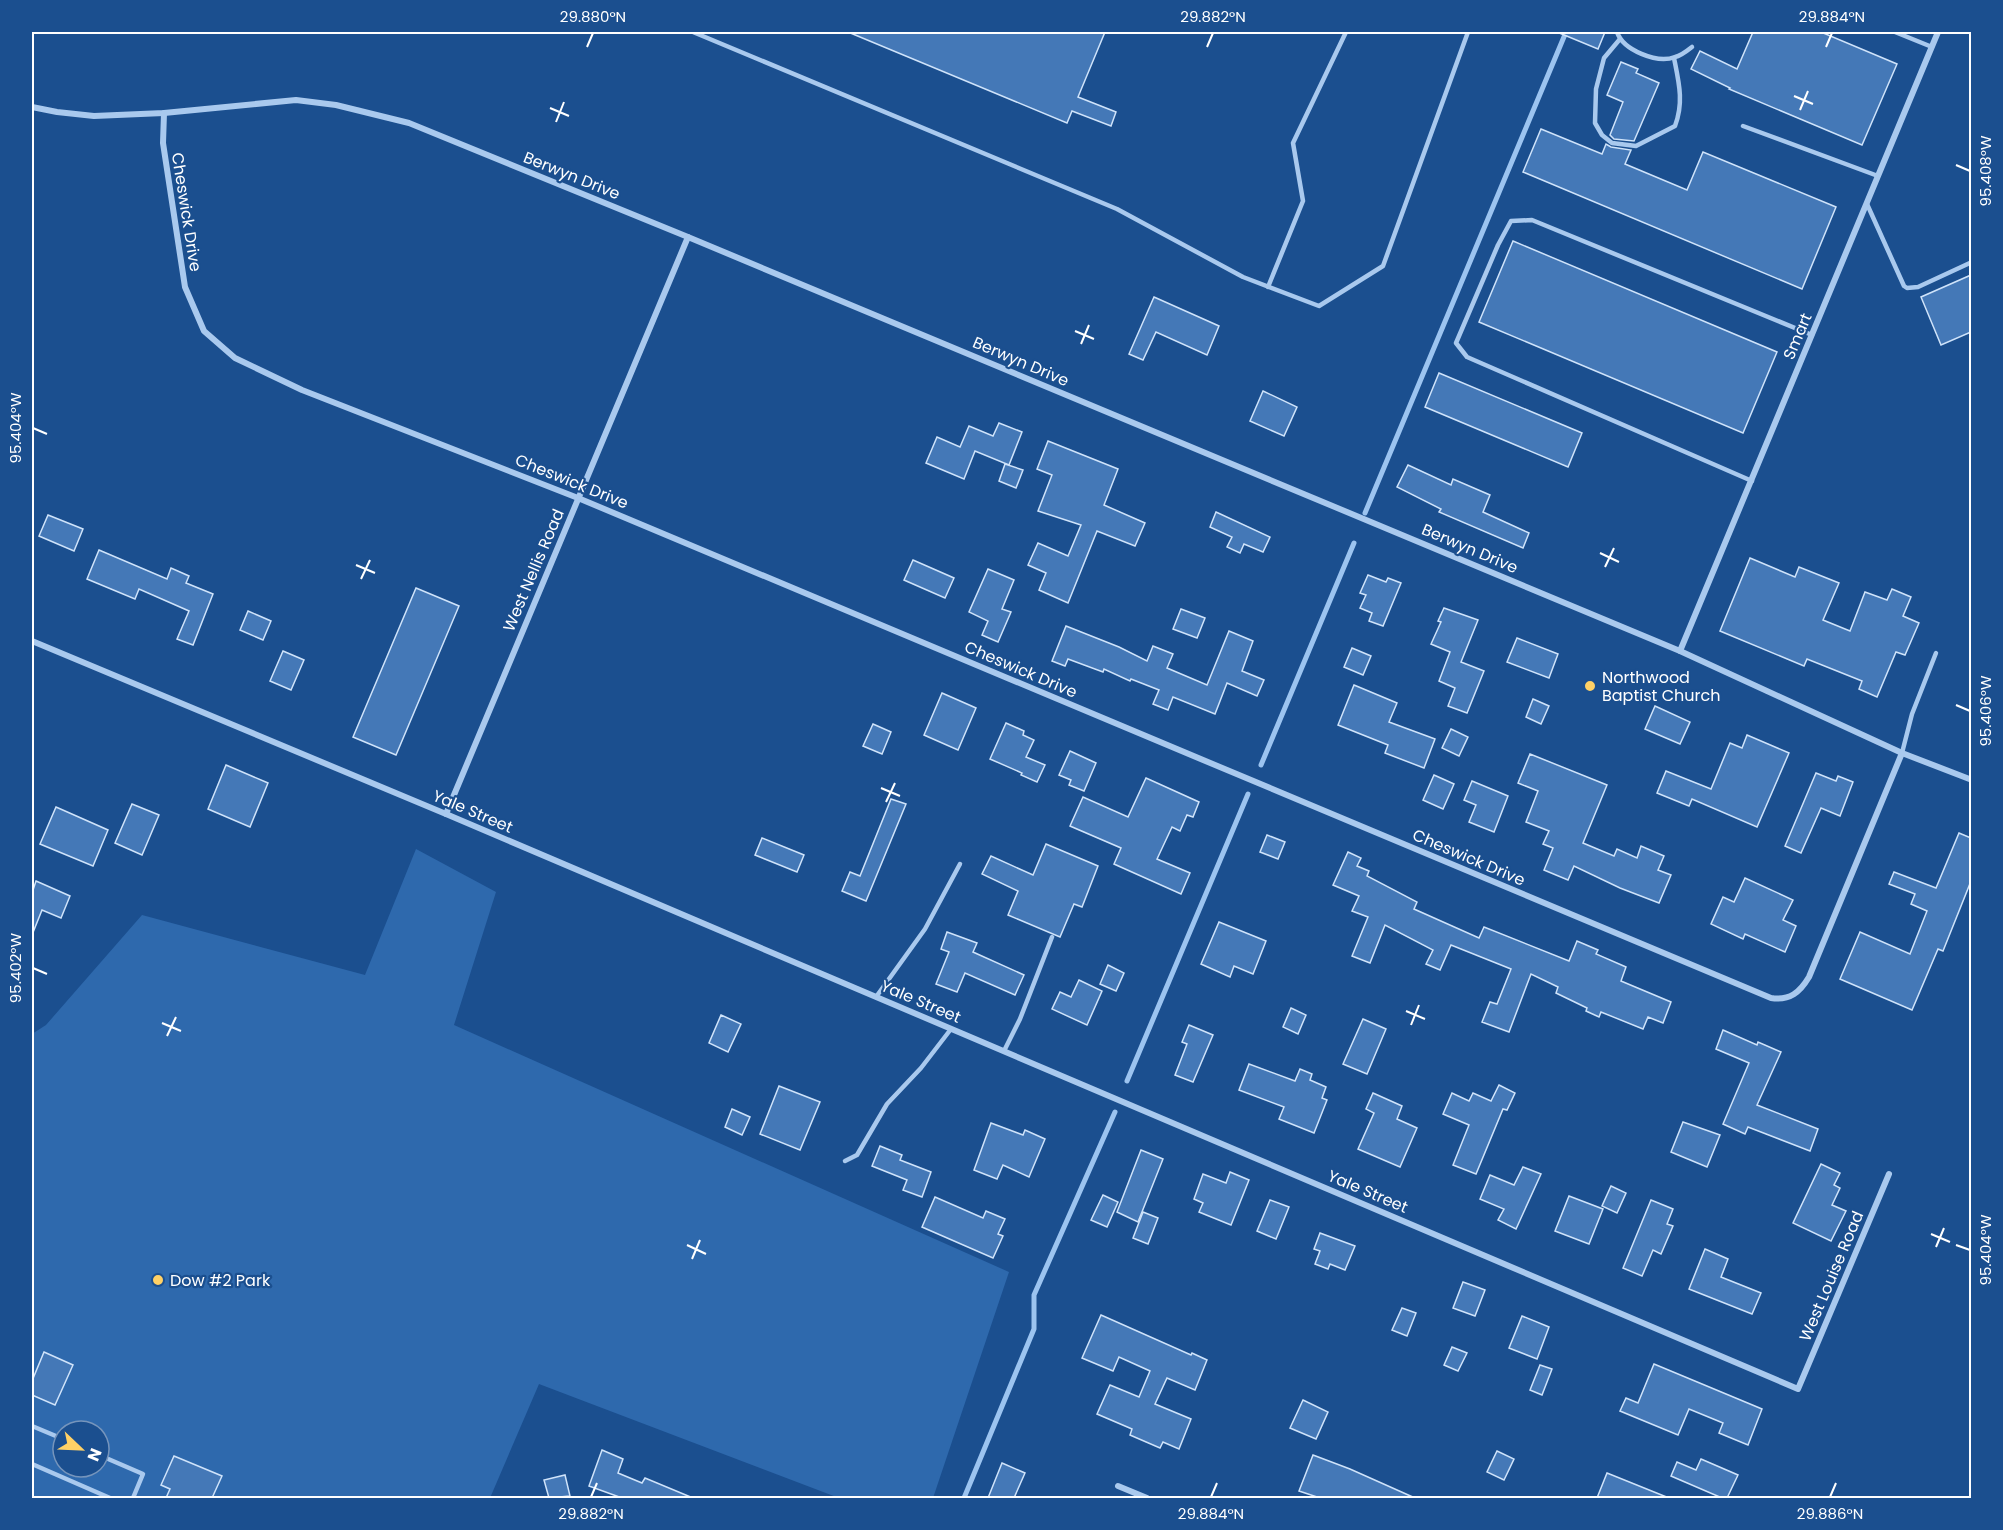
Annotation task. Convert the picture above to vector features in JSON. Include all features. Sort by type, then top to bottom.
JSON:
[{"type":"street","name":"Smart","points":[[1680,651],[1938,32]]},
{"type":"street","name":"Berwyn Drive","points":[[32,107],[94,116],[296,100],[336,105],[409,123],[1680,651],[1902,753],[1971,780]]},
{"type":"street","name":"Cheswick Drive","points":[[164,112],[163,143],[185,287],[204,331],[245,364],[302,390],[578,498],[1771,998],[1792,997],[1803,988],[1809,977],[1902,753]]},
{"type":"street","name":"West Nellis Road","points":[[446,814],[688,237]]},
{"type":"street","name":"Yale Street","points":[[32,641],[876,996],[1798,1389]]},
{"type":"street","name":"West Louise Road","points":[[1798,1389],[1888,1174]]},
{"type":"street","points":[[1118,1486],[1147,1498]]},
{"type":"lane","points":[[693,32],[1117,209],[1243,277],[1319,306],[1383,266],[1468,32]]},
{"type":"lane","points":[[1268,287],[1303,201],[1293,143],[1346,32]]},
{"type":"lane","points":[[1617,32],[1620,39],[1632,49],[1658,58],[1674,58],[1692,48]]},
{"type":"lane","points":[[1895,32],[1932,47]]},
{"type":"lane","points":[[1620,39],[1604,58],[1595,99],[1595,123],[1602,135],[1612,142],[1636,146],[1662,135],[1675,126],[1681,111],[1680,89],[1674,58]]},
{"type":"lane","points":[[1743,126],[1878,176]]},
{"type":"lane","points":[[1867,204],[1904,286],[1907,288],[1918,287],[1971,262]]},
{"type":"lane","points":[[1752,481],[1467,357],[1456,343],[1510,221],[1532,220],[1812,335]]},
{"type":"lane","points":[[1902,753],[1912,714],[1936,653]]},
{"type":"lane","points":[[876,996],[925,928],[960,864]]},
{"type":"lane","points":[[1004,1051],[1020,1019],[1052,937]]},
{"type":"lane","points":[[845,1161],[857,1155],[887,1104],[921,1068],[951,1029]]},
{"type":"lane","points":[[32,1426],[51,1434]]},
{"type":"lane","points":[[111,1460],[143,1474],[133,1498]]},
{"type":"lane","points":[[32,1464],[110,1498]]},
{"type":"shaded area","points":[[416,849],[496,892],[454,1025],[1009,1272],[933,1498],[839,1498],[539,1384],[490,1498],[40,1498],[32,1495],[32,1034],[46,1025],[142,915],[365,975]]},
{"type":"building","points":[[848,32],[1105,32],[1078,97],[1116,112],[1111,126],[1072,111],[1067,123]]},
{"type":"building","points":[[1557,32],[1605,32],[1598,49]]},
{"type":"building","points":[[1753,32],[1821,32],[1897,64],[1862,145],[1729,89],[1691,69],[1700,51],[1737,69]]},
{"type":"building","points":[[1621,62],[1638,69],[1636,73],[1659,83],[1634,141],[1614,139],[1610,135],[1623,102],[1607,95]]},
{"type":"building","points":[[1541,129],[1602,154],[1606,144],[1631,150],[1625,164],[1687,190],[1703,152],[1836,207],[1802,289],[1523,172]]},
{"type":"building","points":[[1513,241],[1777,352],[1743,433],[1479,322]]},
{"type":"building","points":[[1971,275],[1971,332],[1941,345],[1921,297]]},
{"type":"building","points":[[1154,297],[1219,326],[1207,355],[1156,332],[1143,360],[1129,354]]},
{"type":"building","points":[[1439,373],[1582,433],[1568,467],[1425,407]]},
{"type":"building","points":[[1263,391],[1297,407],[1284,436],[1250,421]]},
{"type":"building","points":[[999,423],[1022,432],[1009,465],[975,451],[964,479],[926,463],[937,437],[960,447],[969,426],[993,436]]},
{"type":"building","points":[[1048,441],[1118,469],[1104,505],[1145,523],[1135,546],[1097,531],[1068,603],[1039,590],[1046,573],[1028,565],[1038,543],[1068,556],[1081,525],[1038,511],[1052,475],[1037,469]]},
{"type":"building","points":[[1005,464],[1023,470],[1016,488],[999,481]]},
{"type":"building","points":[[1408,465],[1451,485],[1453,479],[1490,495],[1483,512],[1529,533],[1523,548],[1439,512],[1441,509],[1397,487]]},
{"type":"building","points":[[1216,512],[1270,537],[1263,552],[1244,544],[1240,553],[1227,547],[1232,537],[1210,527]]},
{"type":"building","points":[[48,515],[83,529],[74,551],[39,536]]},
{"type":"building","points":[[99,550],[167,579],[171,568],[189,576],[186,583],[213,594],[193,645],[177,639],[189,611],[139,589],[135,599],[87,579]]},
{"type":"building","points":[[1750,558],[1795,577],[1799,567],[1839,583],[1823,620],[1850,631],[1865,592],[1887,600],[1892,589],[1911,597],[1903,616],[1919,623],[1905,655],[1896,652],[1877,697],[1859,689],[1862,681],[1807,659],[1804,666],[1720,631]]},
{"type":"building","points":[[913,560],[954,578],[945,598],[904,580]]},
{"type":"building","points":[[988,569],[1014,580],[1002,609],[1011,612],[998,642],[982,635],[988,621],[969,612]]},
{"type":"building","points":[[1368,575],[1386,582],[1388,578],[1401,583],[1383,626],[1369,621],[1372,613],[1360,608],[1366,595],[1360,593]]},
{"type":"building","points":[[416,588],[459,606],[396,755],[353,737]]},
{"type":"building","points":[[1444,608],[1478,620],[1461,662],[1484,671],[1467,713],[1448,706],[1455,688],[1439,681],[1450,652],[1431,644],[1441,622],[1438,621]]},
{"type":"building","points":[[1181,609],[1205,618],[1197,638],[1173,629]]},
{"type":"building","points":[[248,611],[271,621],[263,640],[240,630]]},
{"type":"building","points":[[1066,626],[1147,661],[1153,646],[1173,654],[1167,668],[1207,685],[1229,631],[1253,641],[1242,671],[1264,680],[1257,696],[1227,683],[1215,714],[1173,697],[1168,710],[1153,704],[1159,690],[1131,679],[1130,681],[1104,669],[1103,672],[1068,659],[1065,666],[1052,661]]},
{"type":"building","points":[[1517,638],[1558,654],[1549,678],[1507,662]]},
{"type":"building","points":[[1352,648],[1371,656],[1363,675],[1344,667]]},
{"type":"building","points":[[283,651],[304,660],[291,690],[270,681]]},
{"type":"building","points":[[1354,685],[1397,703],[1389,722],[1435,739],[1424,768],[1385,753],[1388,745],[1338,725]]},
{"type":"building","points":[[942,693],[976,708],[958,750],[924,735]]},
{"type":"building","points":[[1533,699],[1549,706],[1541,724],[1526,717]]},
{"type":"building","points":[[1655,706],[1690,722],[1680,744],[1645,729]]},
{"type":"building","points":[[1006,723],[1024,731],[1023,735],[1034,740],[1026,757],[1045,765],[1037,782],[990,759]]},
{"type":"building","points":[[873,724],[891,732],[882,754],[863,746]]},
{"type":"building","points":[[1451,729],[1468,737],[1459,756],[1442,748]]},
{"type":"building","points":[[1747,735],[1789,753],[1757,827],[1692,799],[1689,806],[1657,793],[1666,771],[1711,789],[1730,743],[1742,748]]},
{"type":"building","points":[[1070,751],[1096,763],[1084,791],[1069,785],[1071,780],[1059,775]]},
{"type":"building","points":[[1530,754],[1607,785],[1583,843],[1614,856],[1617,849],[1637,858],[1641,846],[1664,856],[1658,870],[1671,875],[1659,903],[1620,888],[1574,866],[1568,880],[1544,870],[1553,848],[1543,844],[1549,831],[1526,822],[1538,791],[1518,783]]},
{"type":"building","points":[[226,765],[268,783],[250,827],[208,809]]},
{"type":"building","points":[[1816,773],[1836,781],[1838,776],[1853,782],[1840,816],[1821,808],[1801,853],[1785,846]]},
{"type":"building","points":[[1434,775],[1454,784],[1443,809],[1423,800]]},
{"type":"building","points":[[1146,778],[1199,802],[1193,817],[1187,815],[1180,831],[1172,827],[1157,859],[1190,873],[1181,894],[1114,864],[1121,848],[1070,826],[1083,797],[1128,817]]},
{"type":"building","points":[[1472,781],[1508,796],[1494,832],[1469,822],[1476,805],[1464,800]]},
{"type":"building","points":[[891,799],[906,804],[866,901],[842,891],[850,872],[860,876]]},
{"type":"building","points":[[132,804],[159,815],[142,855],[115,843]]},
{"type":"building","points":[[56,807],[108,830],[93,866],[40,844]]},
{"type":"building","points":[[1959,833],[1971,838],[1971,881],[1943,951],[1938,949],[1912,1010],[1840,979],[1860,932],[1910,954],[1927,911],[1911,904],[1915,894],[1889,884],[1894,872],[1936,888]]},
{"type":"building","points":[[1267,835],[1285,842],[1278,859],[1260,852]]},
{"type":"building","points":[[762,838],[804,855],[797,872],[755,855]]},
{"type":"building","points":[[1046,844],[1098,866],[1082,907],[1074,904],[1060,937],[1008,915],[1018,891],[982,874],[991,856],[1033,875]]},
{"type":"building","points":[[1348,852],[1361,858],[1357,866],[1369,871],[1367,876],[1417,902],[1414,909],[1479,938],[1484,927],[1569,961],[1577,941],[1598,950],[1596,954],[1626,967],[1621,981],[1671,1002],[1663,1023],[1648,1017],[1643,1029],[1601,1012],[1599,1017],[1586,1011],[1587,1008],[1556,993],[1558,987],[1531,974],[1509,1032],[1482,1022],[1490,1002],[1497,1004],[1511,969],[1451,945],[1440,970],[1426,964],[1433,950],[1385,925],[1370,963],[1352,956],[1368,917],[1352,911],[1359,896],[1333,885]]},
{"type":"building","points":[[1745,878],[1793,900],[1783,920],[1796,926],[1785,952],[1745,934],[1743,939],[1711,924],[1723,897],[1734,902]]},
{"type":"building","points":[[36,881],[70,896],[61,918],[42,910],[32,935],[32,893]]},
{"type":"building","points":[[1219,922],[1266,941],[1253,974],[1234,966],[1230,977],[1201,964]]},
{"type":"building","points":[[947,932],[977,943],[973,952],[1024,975],[1015,995],[965,973],[957,992],[936,984],[949,952],[941,949]]},
{"type":"building","points":[[1108,965],[1124,973],[1116,991],[1100,984]]},
{"type":"building","points":[[1079,980],[1102,991],[1087,1025],[1052,1009],[1060,992],[1071,997]]},
{"type":"building","points":[[1291,1008],[1306,1015],[1298,1034],[1283,1027]]},
{"type":"building","points":[[721,1015],[741,1024],[728,1052],[709,1043]]},
{"type":"building","points":[[1363,1019],[1386,1029],[1367,1074],[1343,1064]]},
{"type":"building","points":[[1189,1025],[1213,1035],[1193,1082],[1175,1075],[1187,1044],[1182,1042]]},
{"type":"building","points":[[1723,1030],[1757,1045],[1758,1042],[1781,1052],[1757,1105],[1818,1129],[1810,1151],[1748,1127],[1745,1134],[1723,1124],[1749,1063],[1716,1049]]},
{"type":"building","points":[[1249,1064],[1295,1081],[1300,1069],[1312,1074],[1310,1080],[1326,1087],[1322,1098],[1327,1100],[1314,1133],[1279,1119],[1284,1107],[1239,1090]]},
{"type":"building","points":[[1499,1085],[1515,1093],[1507,1110],[1503,1109],[1476,1174],[1453,1165],[1469,1125],[1443,1114],[1452,1093],[1469,1101],[1473,1093],[1491,1101]]},
{"type":"building","points":[[779,1086],[820,1102],[800,1150],[760,1134]]},
{"type":"building","points":[[1373,1093],[1402,1106],[1397,1119],[1417,1128],[1400,1167],[1358,1149],[1374,1113],[1366,1109]]},
{"type":"building","points":[[732,1109],[750,1117],[742,1135],[725,1127]]},
{"type":"building","points":[[1683,1122],[1720,1135],[1707,1167],[1671,1152]]},
{"type":"building","points":[[991,1123],[1023,1135],[1025,1130],[1045,1139],[1029,1177],[1003,1165],[997,1179],[974,1170]]},
{"type":"building","points":[[880,1146],[902,1155],[900,1160],[931,1172],[922,1197],[903,1190],[907,1180],[872,1166]]},
{"type":"building","points":[[1141,1150],[1163,1159],[1138,1222],[1117,1212]]},
{"type":"building","points":[[1821,1164],[1840,1173],[1834,1185],[1840,1188],[1832,1205],[1846,1211],[1831,1241],[1793,1223]]},
{"type":"building","points":[[1523,1167],[1541,1174],[1516,1229],[1498,1220],[1504,1209],[1480,1199],[1490,1175],[1514,1185]]},
{"type":"building","points":[[1230,1172],[1249,1180],[1231,1225],[1199,1212],[1203,1203],[1194,1199],[1203,1174],[1226,1183]]},
{"type":"building","points":[[1611,1186],[1626,1193],[1617,1213],[1602,1206]]},
{"type":"building","points":[[1103,1195],[1118,1202],[1107,1227],[1091,1220]]},
{"type":"building","points":[[1569,1196],[1603,1209],[1589,1244],[1555,1231]]},
{"type":"building","points":[[935,1197],[983,1218],[986,1211],[1005,1219],[998,1234],[1003,1236],[993,1258],[922,1227]]},
{"type":"building","points":[[1270,1200],[1289,1207],[1276,1239],[1257,1231]]},
{"type":"building","points":[[1651,1200],[1673,1209],[1667,1224],[1673,1226],[1661,1254],[1653,1250],[1642,1276],[1623,1268]]},
{"type":"building","points":[[1143,1212],[1158,1218],[1148,1244],[1133,1238]]},
{"type":"building","points":[[1320,1233],[1355,1246],[1345,1270],[1330,1264],[1328,1269],[1315,1264],[1320,1251],[1314,1249]]},
{"type":"building","points":[[1705,1249],[1728,1259],[1721,1277],[1761,1293],[1752,1314],[1689,1289]]},
{"type":"building","points":[[1463,1282],[1485,1290],[1475,1316],[1453,1308]]},
{"type":"building","points":[[1402,1308],[1416,1313],[1407,1336],[1392,1330]]},
{"type":"building","points":[[1101,1315],[1207,1360],[1195,1390],[1167,1378],[1155,1404],[1191,1419],[1179,1449],[1163,1442],[1160,1448],[1130,1435],[1132,1429],[1097,1414],[1110,1385],[1139,1397],[1150,1371],[1119,1357],[1113,1371],[1082,1358]]},
{"type":"building","points":[[1522,1316],[1549,1327],[1537,1359],[1509,1348]]},
{"type":"building","points":[[1452,1347],[1467,1353],[1458,1371],[1444,1365]]},
{"type":"building","points":[[44,1352],[73,1365],[55,1405],[32,1395],[32,1381]]},
{"type":"building","points":[[1654,1364],[1762,1409],[1748,1445],[1719,1433],[1723,1423],[1689,1409],[1678,1435],[1620,1411],[1626,1398],[1638,1403]]},
{"type":"building","points":[[1540,1365],[1552,1369],[1542,1395],[1530,1390]]},
{"type":"building","points":[[1303,1400],[1328,1412],[1316,1439],[1290,1428]]},
{"type":"building","points":[[602,1450],[623,1459],[618,1473],[642,1483],[645,1478],[693,1498],[622,1498],[589,1486]]},
{"type":"building","points":[[1497,1451],[1514,1459],[1504,1480],[1487,1472]]},
{"type":"building","points":[[1313,1455],[1415,1498],[1320,1498],[1299,1491]]},
{"type":"building","points":[[174,1456],[222,1476],[212,1498],[166,1498],[170,1489],[161,1485]]},
{"type":"building","points":[[1701,1459],[1738,1475],[1727,1498],[1722,1498],[1671,1476],[1677,1462],[1696,1470]]},
{"type":"building","points":[[1002,1463],[1025,1473],[1014,1498],[988,1498]]},
{"type":"building","points":[[1607,1473],[1669,1498],[1597,1498]]},
{"type":"building","points":[[565,1475],[570,1496],[549,1498],[544,1480]]},
{"type":"waterway","points":[[1365,513],[1566,32]]},
{"type":"waterway","points":[[1261,765],[1354,543]]},
{"type":"waterway","points":[[1127,1081],[1248,794]]},
{"type":"waterway","points":[[964,1498],[1034,1329],[1034,1295],[1115,1112]]},
{"type":"place","name":"Northwood Baptist Church","points":[[1590,686]]},
{"type":"place","name":"Dow #2 Park","points":[[158,1280]]}]
